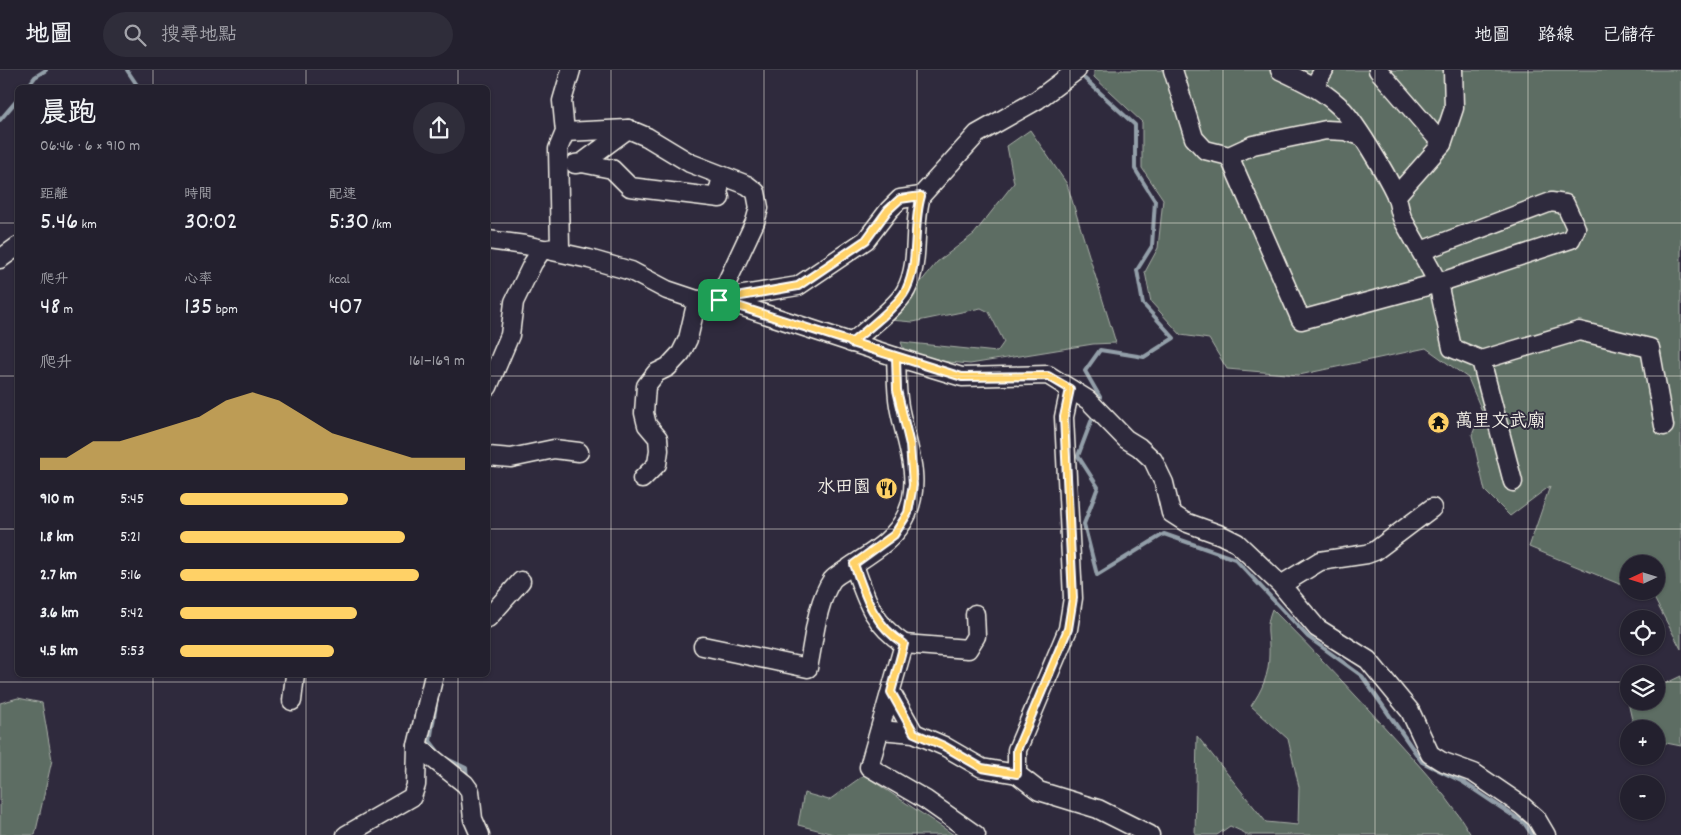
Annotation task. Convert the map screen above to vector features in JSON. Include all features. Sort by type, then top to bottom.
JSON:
[{"type":"street","points":[[490,382],[510,336],[514,302],[532,263],[542,250],[560,247],[558,149],[564,132],[562,101],[571,70]]},
{"type":"street","points":[[851,343],[906,292],[912,273],[917,208],[921,196],[977,134],[1037,100],[1078,70]]},
{"type":"street","points":[[1173,70],[1194,138],[1205,150],[1229,156],[1252,145],[1326,130],[1345,131],[1361,136]]},
{"type":"street","points":[[1280,70],[1314,86],[1340,106],[1361,136],[1396,196],[1398,209],[1438,283],[1452,348],[1481,360],[1579,331],[1650,348],[1664,426]]},
{"type":"street","points":[[1314,86],[1324,70]]},
{"type":"street","points":[[1378,70],[1442,144]]},
{"type":"street","points":[[1396,196],[1442,144],[1454,108],[1453,70]]},
{"type":"street","points":[[564,132],[628,129],[647,136],[690,163],[747,185],[756,192],[759,208],[755,222],[719,300]]},
{"type":"street","points":[[582,163],[628,129]]},
{"type":"street","points":[[1229,156],[1301,320],[1438,283],[1572,239],[1576,228],[1565,204],[1551,202],[1421,252]]},
{"type":"street","points":[[559,166],[582,163],[612,169],[630,187],[702,197],[720,198],[718,193],[722,176]]},
{"type":"street","points":[[490,240],[589,259],[631,272],[667,290],[696,300],[719,300],[798,286],[866,240],[888,210],[900,199],[921,196]]},
{"type":"street","points":[[0,260],[15,248]]},
{"type":"street","points":[[642,479],[657,464],[659,450],[658,438],[647,425],[644,413],[646,386],[656,373],[668,366],[681,353],[688,339],[696,300]]},
{"type":"street","points":[[719,300],[962,377],[1048,376],[1088,400],[1126,439],[1139,447],[1153,460],[1164,483],[1172,512],[1185,522],[1222,535],[1237,543],[1281,585],[1317,628],[1368,660],[1410,711],[1430,754],[1440,761],[1474,773],[1521,805],[1536,818],[1546,835]]},
{"type":"street","points":[[702,646],[808,668],[822,603],[833,579],[894,535],[908,513],[913,485],[910,445],[897,390],[896,357]]},
{"type":"street","points":[[1481,360],[1513,482]]},
{"type":"street","points":[[1017,774],[1017,750],[1068,629],[1073,598],[1064,417],[1070,389]]},
{"type":"street","points":[[490,456],[510,458],[554,449],[579,452]]},
{"type":"street","points":[[1281,585],[1320,561],[1367,554],[1374,551],[1432,508]]},
{"type":"street","points":[[854,564],[868,605],[888,633],[904,644],[968,649],[976,636],[975,614]]},
{"type":"street","points":[[490,616],[521,581]]},
{"type":"street","points":[[904,644],[868,767],[926,800],[976,835]]},
{"type":"street","points":[[292,701],[295,677]]},
{"type":"street","points":[[346,835],[412,797],[416,785],[417,746],[434,677]]},
{"type":"street","points":[[891,692],[914,733]]},
{"type":"street","points":[[880,730],[914,733],[944,746],[982,768],[1017,774],[1039,791],[1098,809],[1150,835]]},
{"type":"street","points":[[417,746],[465,784],[470,791],[474,819],[480,835]]},
{"type":"green space","points":[[1094,70],[1681,70],[1681,649],[1665,619],[1665,610],[1660,610],[1655,600],[1665,600],[1665,555],[1620,555],[1620,584],[1529,547],[1550,486],[1510,516],[1485,491],[1472,435],[1482,411],[1468,378],[1426,348],[1299,375],[1227,369],[1209,339],[1181,335],[1151,302],[1145,272],[1158,248],[1163,199],[1142,168],[1142,122],[1094,77]]},
{"type":"green space","points":[[1030,130],[1067,184],[1116,343],[1093,344],[970,364],[938,361],[905,353],[901,342],[997,352],[1004,342],[989,312],[981,308],[913,322],[890,320],[937,262],[974,234],[1014,183],[1007,146]]},
{"type":"green space","points":[[1272,609],[1418,764],[1446,798],[1471,835],[1245,835],[1245,833],[1230,826],[1217,835],[1195,835],[1197,736],[1266,822],[1298,825],[1299,787],[1288,739],[1251,706],[1262,688],[1268,669],[1268,627]]},
{"type":"green space","points":[[1681,676],[1681,746],[1665,743],[1665,720],[1632,720],[1630,710],[1665,710],[1665,684]]},
{"type":"green space","points":[[18,698],[42,703],[52,760],[35,835],[0,835],[0,703]]},
{"type":"green space","points":[[864,775],[954,835],[837,835],[798,825],[804,793],[829,800]]},
{"type":"waterway","points":[[29,85],[35,77],[46,70]]},
{"type":"waterway","points":[[127,70],[137,85]]},
{"type":"waterway","points":[[1085,79],[1135,125],[1135,169],[1155,201],[1152,246],[1137,270],[1143,304],[1174,338],[1144,357],[1100,350],[1085,371],[1100,397]]},
{"type":"waterway","points":[[0,120],[15,102]]},
{"type":"waterway","points":[[1092,419],[1078,456],[1098,487],[1084,524],[1097,575],[1164,534],[1235,559],[1308,637],[1362,676],[1422,762],[1463,782],[1524,823],[1532,835]]},
{"type":"waterway","points":[[436,705],[430,741],[440,754]]},
{"type":"waterway","points":[[445,758],[466,768],[467,778]]},
{"type":"place","name":"萬里文武廟","points":[[1439,422]]},
{"type":"place","name":"水田園","points":[[887,488]]},
{"type":"route","points":[[719,300],[798,286],[866,240],[888,210],[900,199],[921,196],[917,208],[912,273],[906,292],[851,343],[896,357],[899,408],[910,445],[913,485],[908,513],[894,535],[885,544],[854,564],[868,605],[888,633],[904,644],[891,692],[914,733],[944,746],[982,768],[1017,774],[1017,750],[1068,629],[1073,598],[1064,417],[1070,389],[1062,382],[1048,376],[962,377],[851,343],[719,300]]}]
